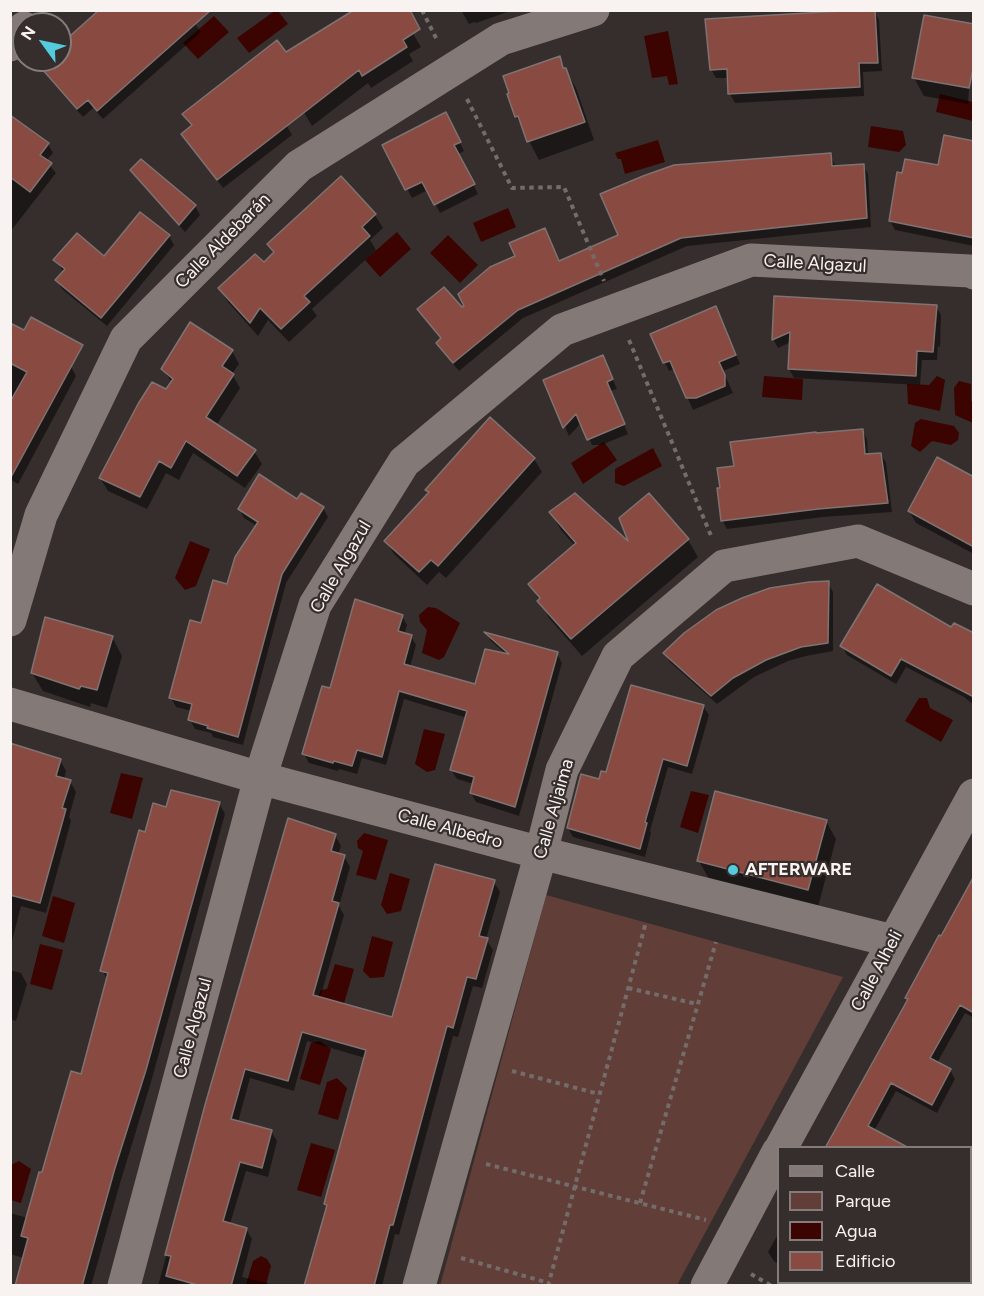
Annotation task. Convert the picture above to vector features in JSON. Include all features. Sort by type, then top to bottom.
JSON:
[{"type":"street","name":"Calle Aldebarán","points":[[10,620],[41,515],[126,339],[298,166],[501,39],[593,10]]},
{"type":"street","name":"Calle Algazul","points":[[124,1286],[260,778],[315,605],[404,462],[562,330],[751,261],[974,273]]},
{"type":"street","name":"Calle Aljaima","points":[[419,1286],[541,853],[562,770],[618,656],[724,566],[858,541],[974,589]]},
{"type":"street","name":"Calle Albedro","points":[[10,704],[260,778],[541,853],[893,941]]},
{"type":"street","name":"Calle Alheli","points":[[782,1146],[974,795]]},
{"type":"street","points":[[706,1286],[777,1154]]},
{"type":"path","points":[[423,10],[512,188],[564,187],[724,566]]},
{"type":"path","points":[[460,1257],[549,1284],[646,922]]},
{"type":"path","points":[[640,1203],[716,942]]},
{"type":"path","points":[[628,988],[697,1004]]},
{"type":"path","points":[[510,1071],[599,1094]]},
{"type":"path","points":[[485,1164],[711,1222]]},
{"type":"green space","points":[[546,895],[843,977],[677,1285],[440,1286]]},
{"type":"water","points":[[276,10],[288,24],[249,53],[237,38]]},
{"type":"water","points":[[214,16],[229,32],[198,59],[183,43]]},
{"type":"water","points":[[668,31],[678,84],[669,85],[667,76],[652,78],[644,36]]},
{"type":"water","points":[[940,94],[973,102],[973,121],[936,112]]},
{"type":"water","points":[[871,126],[903,131],[906,145],[899,152],[868,147]]},
{"type":"water","points":[[658,140],[665,162],[625,174],[621,159],[618,159],[615,153]]},
{"type":"water","points":[[508,208],[516,227],[481,242],[473,223]]},
{"type":"water","points":[[397,232],[411,249],[380,277],[365,260]]},
{"type":"water","points":[[448,235],[478,265],[460,283],[430,253]]},
{"type":"water","points":[[764,376],[803,379],[802,400],[762,397]]},
{"type":"water","points":[[937,376],[945,380],[940,411],[908,404],[907,384],[929,385]]},
{"type":"water","points":[[959,381],[971,384],[973,423],[955,415],[954,388]]},
{"type":"water","points":[[921,419],[954,426],[959,433],[958,440],[951,445],[932,441],[920,452],[911,446],[915,423]]},
{"type":"water","points":[[604,442],[617,460],[583,484],[571,463]]},
{"type":"water","points":[[653,448],[662,466],[624,486],[615,483],[615,469]]},
{"type":"water","points":[[190,541],[210,549],[196,586],[185,590],[175,578]]},
{"type":"water","points":[[428,607],[436,608],[460,623],[444,657],[439,660],[422,653],[427,630],[420,622],[419,615]]},
{"type":"water","points":[[919,698],[927,698],[930,708],[953,720],[941,742],[905,721]]},
{"type":"water","points":[[424,729],[445,734],[435,770],[427,772],[415,764]]},
{"type":"water","points":[[121,773],[143,778],[132,819],[110,813]]},
{"type":"water","points":[[691,791],[709,795],[698,833],[680,827]]},
{"type":"water","points":[[364,833],[388,840],[376,880],[356,875],[363,851],[358,848],[357,841]]},
{"type":"water","points":[[390,873],[410,879],[401,911],[387,914],[381,905]]},
{"type":"water","points":[[53,896],[75,903],[64,943],[42,936]]},
{"type":"water","points":[[372,936],[393,942],[384,977],[370,978],[363,971]]},
{"type":"water","points":[[40,944],[63,950],[52,990],[30,984]]},
{"type":"water","points":[[335,964],[354,969],[343,1007],[318,997],[321,990],[327,989]]},
{"type":"water","points":[[320,1041],[331,1049],[320,1085],[300,1079],[311,1043]]},
{"type":"water","points":[[337,1078],[347,1088],[338,1120],[318,1114],[327,1082]]},
{"type":"water","points":[[311,1143],[335,1150],[321,1197],[297,1190]]},
{"type":"water","points":[[19,1161],[31,1169],[21,1203],[11,1200],[11,1165]]},
{"type":"water","points":[[261,1256],[267,1259],[271,1266],[266,1285],[246,1285],[253,1261]]},
{"type":"building","points":[[99,10],[211,10],[97,111],[88,100],[77,109],[45,72],[72,72],[72,34]]},
{"type":"building","points":[[354,10],[410,10],[420,29],[403,40],[407,47],[362,76],[359,70],[217,180],[181,134],[192,125],[182,114],[277,40],[286,52]]},
{"type":"building","points":[[875,10],[878,63],[859,63],[860,87],[728,94],[727,69],[710,70],[705,19]]},
{"type":"building","points":[[924,15],[974,24],[974,65],[969,88],[912,78]]},
{"type":"building","points":[[560,56],[585,122],[527,142],[518,116],[515,117],[503,76]]},
{"type":"building","points":[[446,112],[461,142],[454,145],[475,184],[434,205],[422,182],[405,190],[382,145]]},
{"type":"building","points":[[10,115],[49,143],[40,155],[52,163],[30,192],[10,177]]},
{"type":"building","points":[[944,135],[974,141],[974,238],[889,221],[897,172],[902,173],[905,159],[938,165]]},
{"type":"building","points":[[831,153],[832,166],[864,164],[867,218],[681,238],[518,310],[453,363],[436,343],[441,338],[417,309],[444,287],[462,307],[464,306],[458,294],[490,267],[515,256],[509,243],[545,228],[559,261],[618,235],[600,194],[643,176],[674,165]]},
{"type":"building","points":[[141,159],[196,205],[179,225],[130,170]]},
{"type":"building","points":[[341,176],[376,214],[362,227],[370,236],[304,296],[310,302],[281,329],[260,308],[250,323],[218,288],[255,254],[264,262],[274,252],[267,244]]},
{"type":"building","points":[[140,212],[170,235],[101,318],[55,280],[65,269],[53,260],[77,233],[104,256]]},
{"type":"building","points":[[774,296],[937,305],[933,352],[917,351],[916,376],[788,369],[790,332],[772,340]]},
{"type":"building","points":[[716,306],[736,355],[719,362],[725,375],[725,386],[696,398],[686,398],[670,361],[663,363],[650,334]]},
{"type":"building","points":[[31,317],[83,345],[10,479],[10,402],[27,372],[10,363],[10,323],[24,330]]},
{"type":"building","points":[[190,322],[233,350],[222,366],[234,374],[206,417],[256,450],[237,476],[186,441],[171,468],[159,461],[140,497],[99,478],[152,382],[166,389],[173,379],[161,369]]},
{"type":"building","points":[[603,355],[613,379],[607,382],[625,424],[587,440],[576,414],[563,428],[543,380]]},
{"type":"building","points":[[490,417],[535,458],[438,566],[431,560],[419,572],[384,541],[429,492],[425,490]]},
{"type":"building","points":[[863,429],[865,454],[881,453],[888,503],[721,521],[717,468],[734,466],[730,442]]},
{"type":"building","points":[[937,457],[974,477],[974,547],[908,511]]},
{"type":"building","points":[[259,474],[297,499],[301,493],[324,507],[282,574],[238,737],[188,720],[192,704],[169,698],[190,620],[201,623],[213,580],[227,584],[235,557],[258,522],[238,509]]},
{"type":"building","points":[[575,493],[628,541],[619,518],[649,493],[689,539],[571,639],[537,601],[540,598],[528,584],[576,543],[549,512]]},
{"type":"building","points":[[829,581],[828,643],[801,647],[766,660],[733,678],[711,696],[663,653],[684,633],[716,610],[742,598],[770,588]]},
{"type":"building","points":[[877,584],[951,627],[954,623],[974,633],[974,697],[901,659],[891,676],[840,646]]},
{"type":"building","points":[[355,599],[403,615],[398,631],[412,635],[404,664],[475,684],[485,649],[509,654],[484,632],[558,652],[515,807],[470,793],[474,777],[450,770],[467,711],[399,691],[382,757],[357,750],[352,766],[302,754],[322,686],[330,688]]},
{"type":"building","points":[[45,617],[113,636],[97,690],[81,686],[79,689],[31,673]]},
{"type":"building","points":[[631,685],[704,705],[687,766],[663,759],[645,822],[647,823],[640,849],[567,828],[581,774],[599,779],[601,771],[606,772]]},
{"type":"building","points":[[10,743],[61,759],[56,776],[71,780],[62,808],[66,809],[40,903],[10,895]]},
{"type":"building","points":[[171,790],[220,802],[146,1070],[115,1168],[82,1286],[15,1286],[28,1238],[21,1236],[39,1172],[42,1172],[71,1071],[81,1074],[108,973],[100,971],[139,830],[145,832],[153,803],[166,807]]},
{"type":"building","points":[[715,791],[827,820],[808,890],[697,861]]},
{"type":"building","points":[[288,818],[336,834],[331,851],[345,855],[332,901],[339,903],[313,995],[392,1017],[435,864],[495,880],[479,936],[488,938],[476,979],[467,977],[453,1028],[447,1026],[393,1225],[390,1225],[374,1286],[304,1286],[366,1050],[302,1032],[288,1081],[245,1069],[231,1119],[272,1130],[262,1168],[240,1162],[223,1221],[247,1228],[231,1286],[201,1286],[166,1276],[171,1256],[165,1255],[205,1105]]},
{"type":"building","points":[[974,876],[974,1013],[960,1005],[930,1058],[951,1069],[932,1105],[891,1083],[868,1126],[905,1146],[826,1146],[908,999],[905,998],[939,935],[941,936]]},
{"type":"place","name":"AFTERWARE","points":[[733,870]]}]
